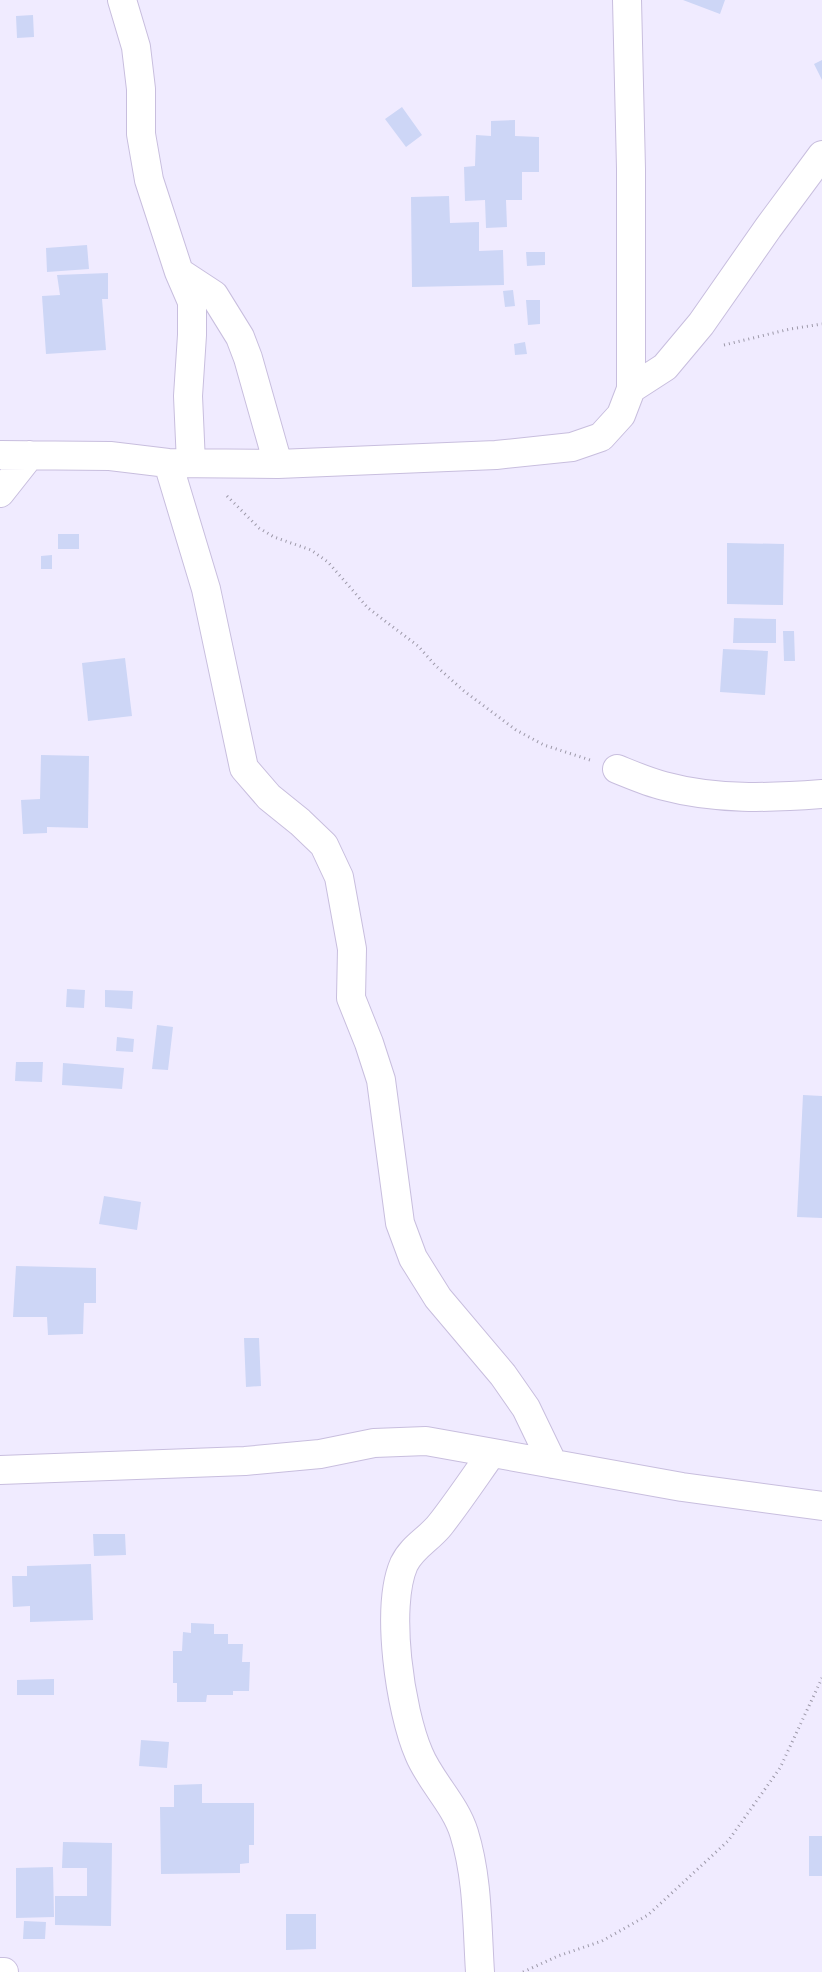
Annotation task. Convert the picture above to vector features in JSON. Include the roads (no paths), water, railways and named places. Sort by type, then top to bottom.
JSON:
[{"type":"street","points":[[122,0],[136,46],[141,89],[141,134],[149,180],[179,272],[192,302],[188,396],[189,463],[206,589],[244,768],[269,797],[300,822],[324,845],[339,877],[352,949],[351,998],[381,1080],[400,1223],[413,1258],[438,1298],[503,1375],[526,1408],[553,1464]]},
{"type":"street","points":[[0,455],[110,456],[189,463],[278,464],[496,455],[572,447],[601,438],[621,415],[631,389],[631,169],[627,0]]},
{"type":"street","points":[[631,389],[665,367],[701,324],[822,155]]},
{"type":"street","points":[[179,272],[214,295],[240,337],[248,358],[278,464]]},
{"type":"street","points":[[0,493],[30,455]]},
{"type":"street","points":[[616,769],[664,786],[727,796],[772,798],[822,794]]},
{"type":"street","points":[[0,1470],[245,1461],[320,1454],[374,1443],[426,1441],[682,1487],[822,1506]]},
{"type":"street","points":[[480,1972],[474,1881],[469,1849],[463,1829],[419,1754],[406,1711],[395,1628],[396,1595],[404,1563],[418,1545],[439,1527],[491,1454]]}]
